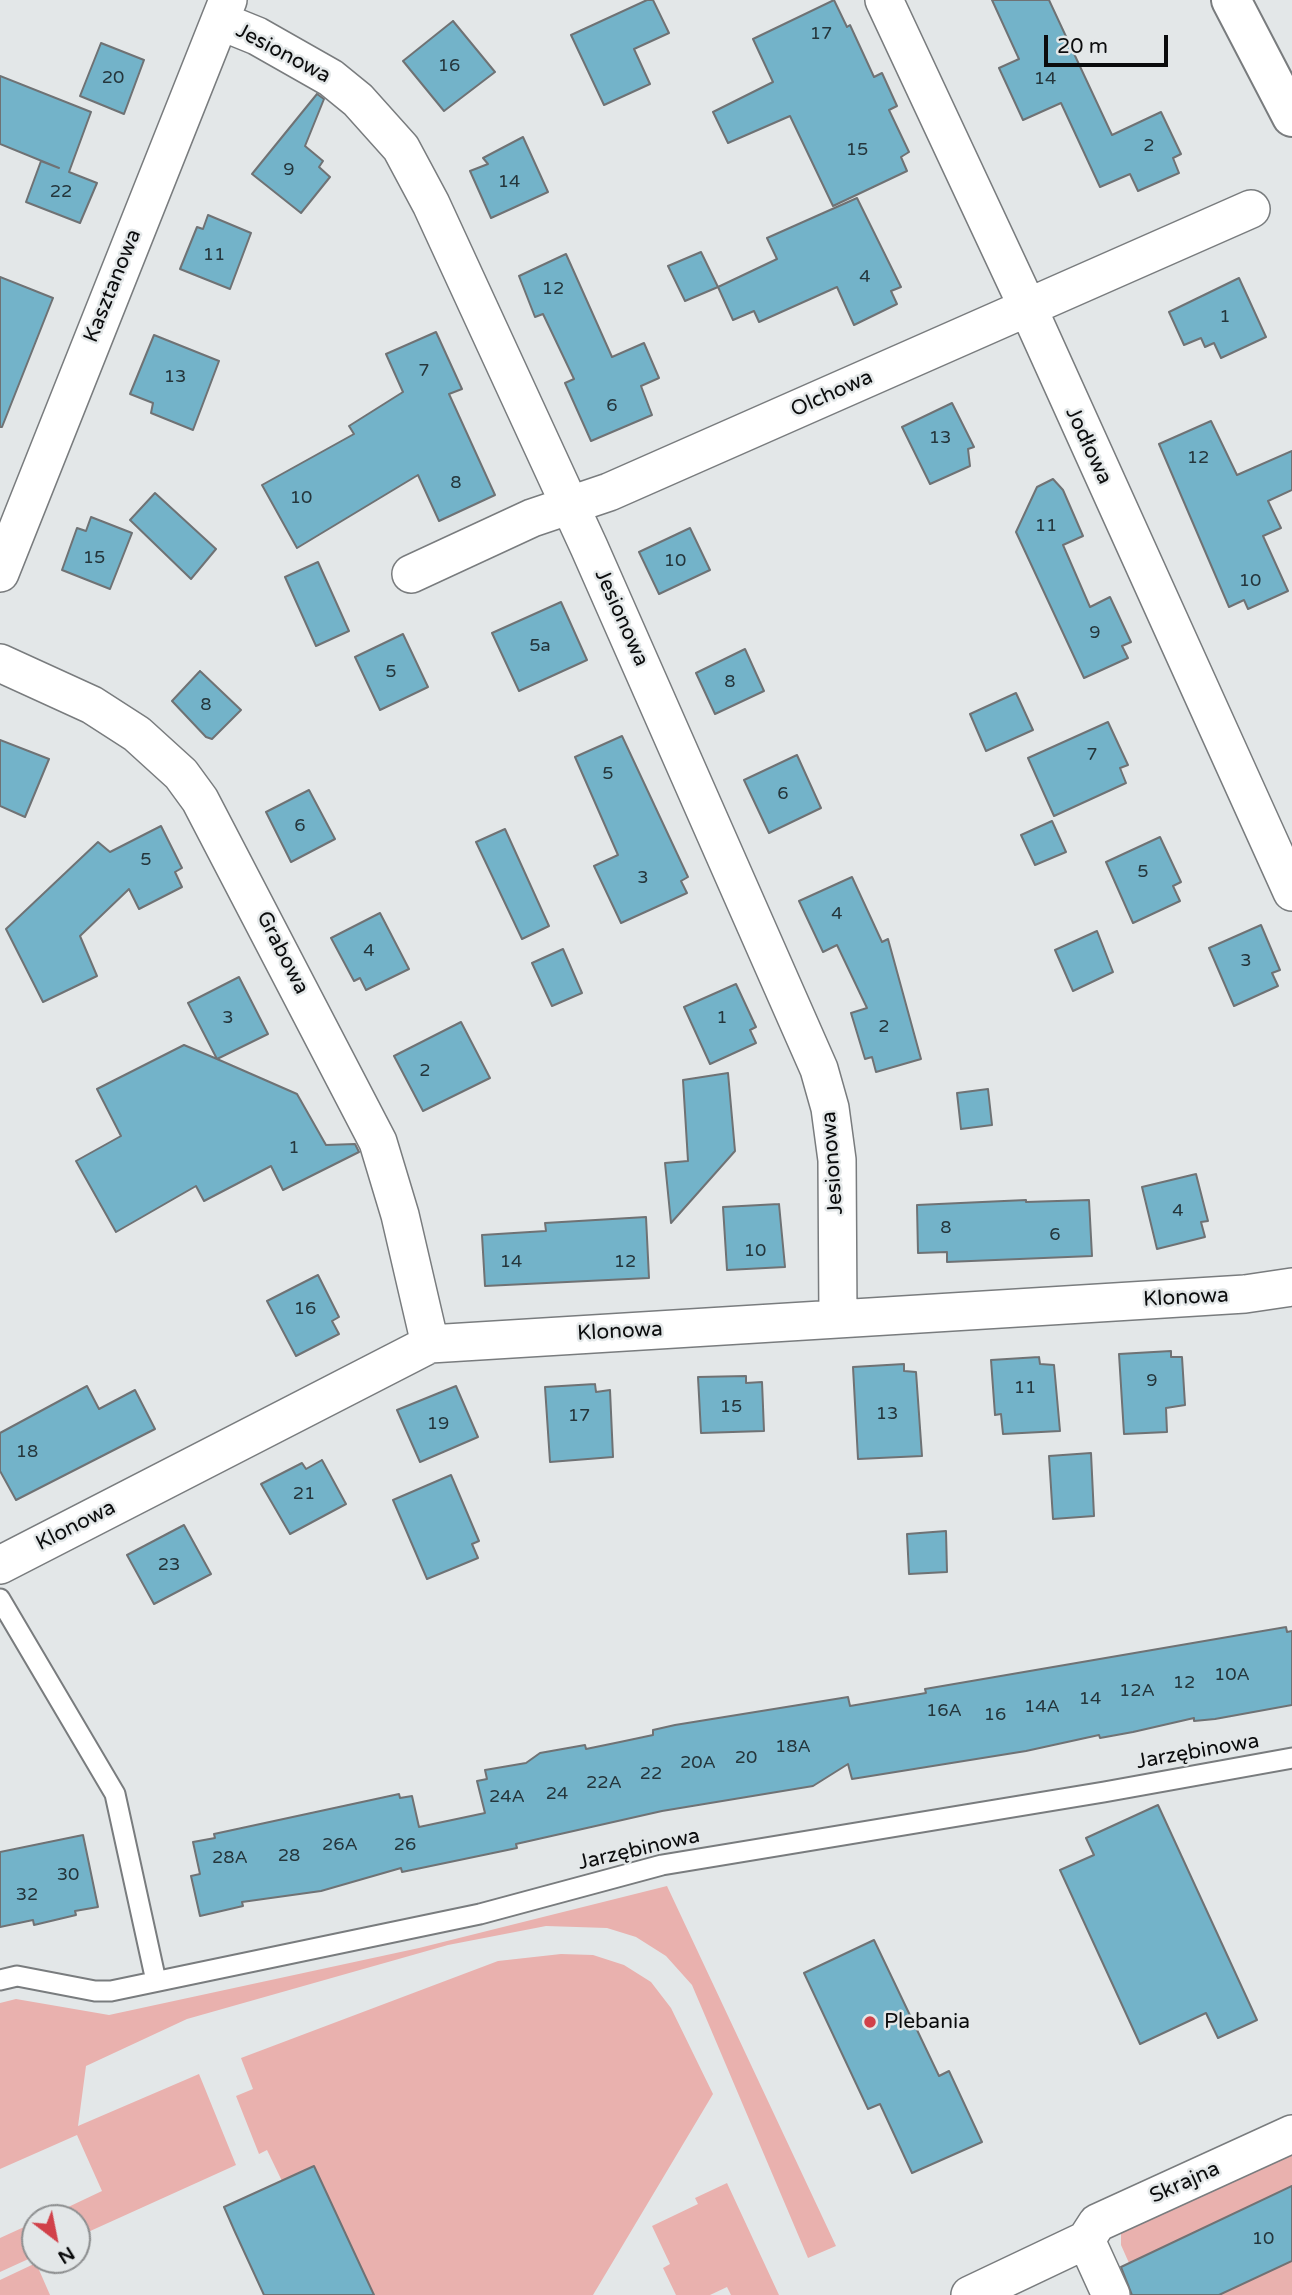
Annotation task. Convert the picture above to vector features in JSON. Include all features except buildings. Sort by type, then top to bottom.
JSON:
[{"type":"street","name":"Jodłowa","points":[[884,0],[1292,892]]},
{"type":"street","points":[[1231,0],[1292,117]]},
{"type":"street","name":"Jesionowa","points":[[224,10],[257,36],[331,78],[358,100],[401,148],[431,204],[570,506],[819,1069],[830,1108],[837,1160],[838,1319]]},
{"type":"street","name":"Kasztanowa","points":[[0,573],[224,10]]},
{"type":"street","name":"Olchowa","points":[[411,574],[532,518],[609,492],[1251,209]]},
{"type":"street","name":"Grabowa","points":[[0,663],[92,705],[137,734],[181,774],[201,800],[378,1142],[400,1216],[430,1344]]},
{"type":"street","name":"Klonowa","points":[[0,1565],[430,1344],[1245,1294],[1292,1287]]},
{"type":"street","name":"Skrajna","points":[[970,2295],[1086,2240],[1097,2223],[1292,2134]]},
{"type":"street","points":[[1086,2240],[1111,2295]]},
{"type":"lane","points":[[0,1599],[115,1794],[156,1981]]},
{"type":"lane","name":"Jarzębinowa","points":[[0,1980],[17,1976],[94,1991],[156,1981],[480,1914],[662,1865],[1091,1795],[1292,1758]]},
{"type":"shaded area","points":[[667,1886],[836,2246],[808,2258],[692,1985],[666,1956],[636,1937],[607,1928],[546,1926],[448,1945],[187,2019],[86,2066],[78,2126],[199,2074],[236,2165],[91,2231],[91,2204],[75,2204],[102,2191],[77,2135],[0,2169],[0,2003],[16,1999],[109,2015],[419,1948]]},
{"type":"shaded area","points":[[561,1954],[593,1955],[624,1965],[651,1982],[671,2008],[713,2094],[593,2295],[374,2295],[314,2166],[282,2181],[267,2150],[259,2154],[236,2096],[253,2089],[241,2058],[498,1961]]},
{"type":"shaded area","points":[[1292,2150],[1292,2186],[1129,2263],[1121,2245],[1121,2233],[1128,2224]]},
{"type":"shaded area","points":[[727,2183],[779,2295],[731,2295],[727,2287],[710,2295],[676,2295],[663,2268],[670,2264],[652,2226],[698,2204],[695,2198]]},
{"type":"shaded area","points":[[21,2228],[21,2262],[0,2272],[0,2238]]},
{"type":"shaded area","points":[[1292,2261],[1292,2295],[1219,2295],[1254,2278]]},
{"type":"shaded area","points":[[21,2270],[21,2274],[41,2274],[50,2295],[0,2295],[0,2280]]},
{"type":"place","name":"Plebania","points":[[870,2022]]}]
